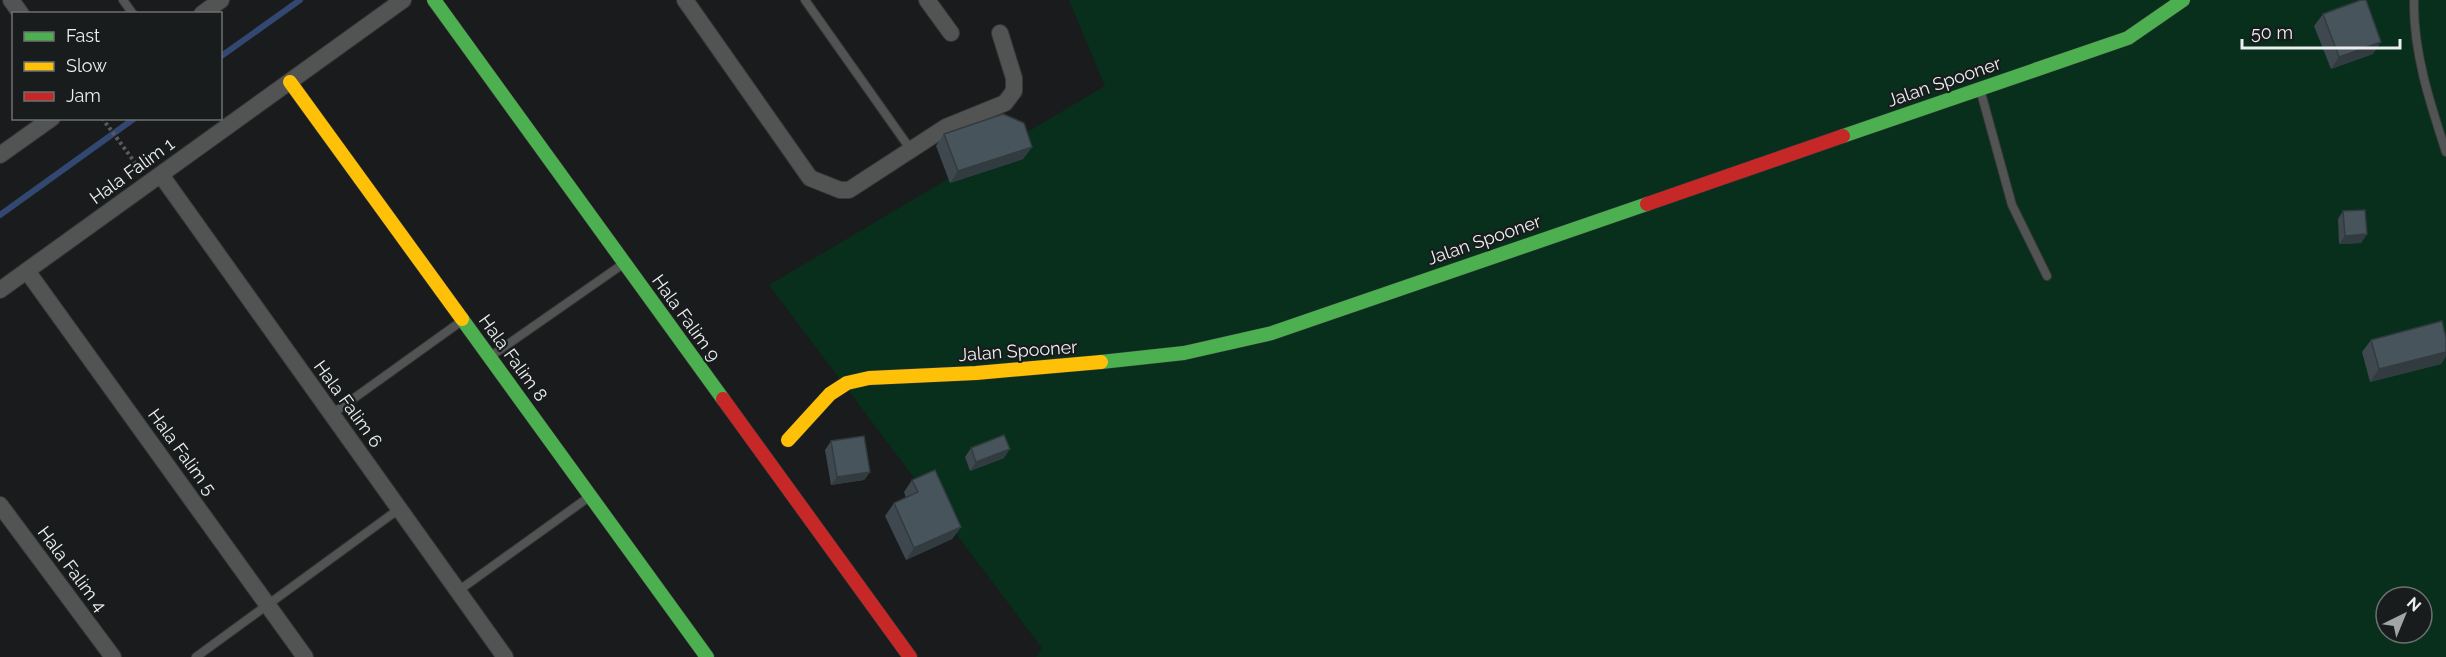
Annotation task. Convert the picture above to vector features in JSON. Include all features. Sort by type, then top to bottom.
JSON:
[{"type":"street","points":[[205,12],[221,0]]},
{"type":"street","name":"Hala Falim 1","points":[[0,290],[403,0]]},
{"type":"street","name":"Hala Falim 9","points":[[434,0],[910,657]]},
{"type":"street","points":[[685,0],[810,178],[840,190],[849,190],[946,128],[1005,103],[1014,91],[1014,78],[1000,33]]},
{"type":"street","points":[[927,0],[951,33]]},
{"type":"street","name":"Jalan Spooner","points":[[788,440],[830,394],[847,383],[869,378],[1119,361],[1184,353],[1272,333],[2128,38],[2183,0]]},
{"type":"street","name":"Hala Falim 8","points":[[290,82],[707,657]]},
{"type":"street","points":[[0,155],[49,120]]},
{"type":"street","name":"Hala Falim 6","points":[[160,175],[505,657]]},
{"type":"street","name":"Hala Falim 5","points":[[27,271],[305,657]]},
{"type":"street","name":"Hala Falim 4","points":[[0,505],[113,657]]},
{"type":"lane","points":[[805,0],[911,150]]},
{"type":"lane","points":[[2414,0],[2414,18],[2426,91],[2446,152]]},
{"type":"lane","points":[[1980,89],[2012,205],[2047,276]]},
{"type":"lane","points":[[490,357],[623,263]]},
{"type":"lane","points":[[332,414],[463,320]]},
{"type":"lane","points":[[458,591],[591,496]]},
{"type":"lane","points":[[196,657],[399,508]]},
{"type":"path","points":[[104,120],[131,157]]},
{"type":"green space","points":[[1069,0],[2446,0],[2446,657],[1036,657],[1042,648],[769,285],[1105,86]]},
{"type":"building","points":[[2366,0],[2381,42],[2339,57],[2323,14]]},
{"type":"building","points":[[1003,114],[1024,123],[1032,147],[958,171],[944,134]]},
{"type":"building","points":[[2365,210],[2367,234],[2345,236],[2343,211]]},
{"type":"building","points":[[2442,321],[2446,352],[2379,369],[2371,340]]},
{"type":"building","points":[[1004,435],[1010,449],[976,462],[971,448]]},
{"type":"building","points":[[864,436],[870,472],[837,477],[831,441]]},
{"type":"building","points":[[935,470],[961,527],[914,548],[894,503],[918,492],[912,480]]},
{"type":"waterway","points":[[222,56],[300,0]]},
{"type":"waterway","points":[[0,215],[132,120]]},
{"type":"traffic: fast","points":[[434,0],[723,399]]},
{"type":"traffic: fast","points":[[1843,136],[2128,38],[2183,0]]},
{"type":"traffic: fast","points":[[1101,362],[1184,353],[1272,333],[1647,204]]},
{"type":"traffic: fast","points":[[462,319],[707,657]]},
{"type":"traffic: slow","points":[[290,82],[462,319]]},
{"type":"traffic: slow","points":[[788,440],[830,394],[847,383],[869,378],[976,373],[1101,362]]},
{"type":"traffic: jam","points":[[1647,204],[1843,136]]},
{"type":"traffic: jam","points":[[723,399],[910,657]]}]
